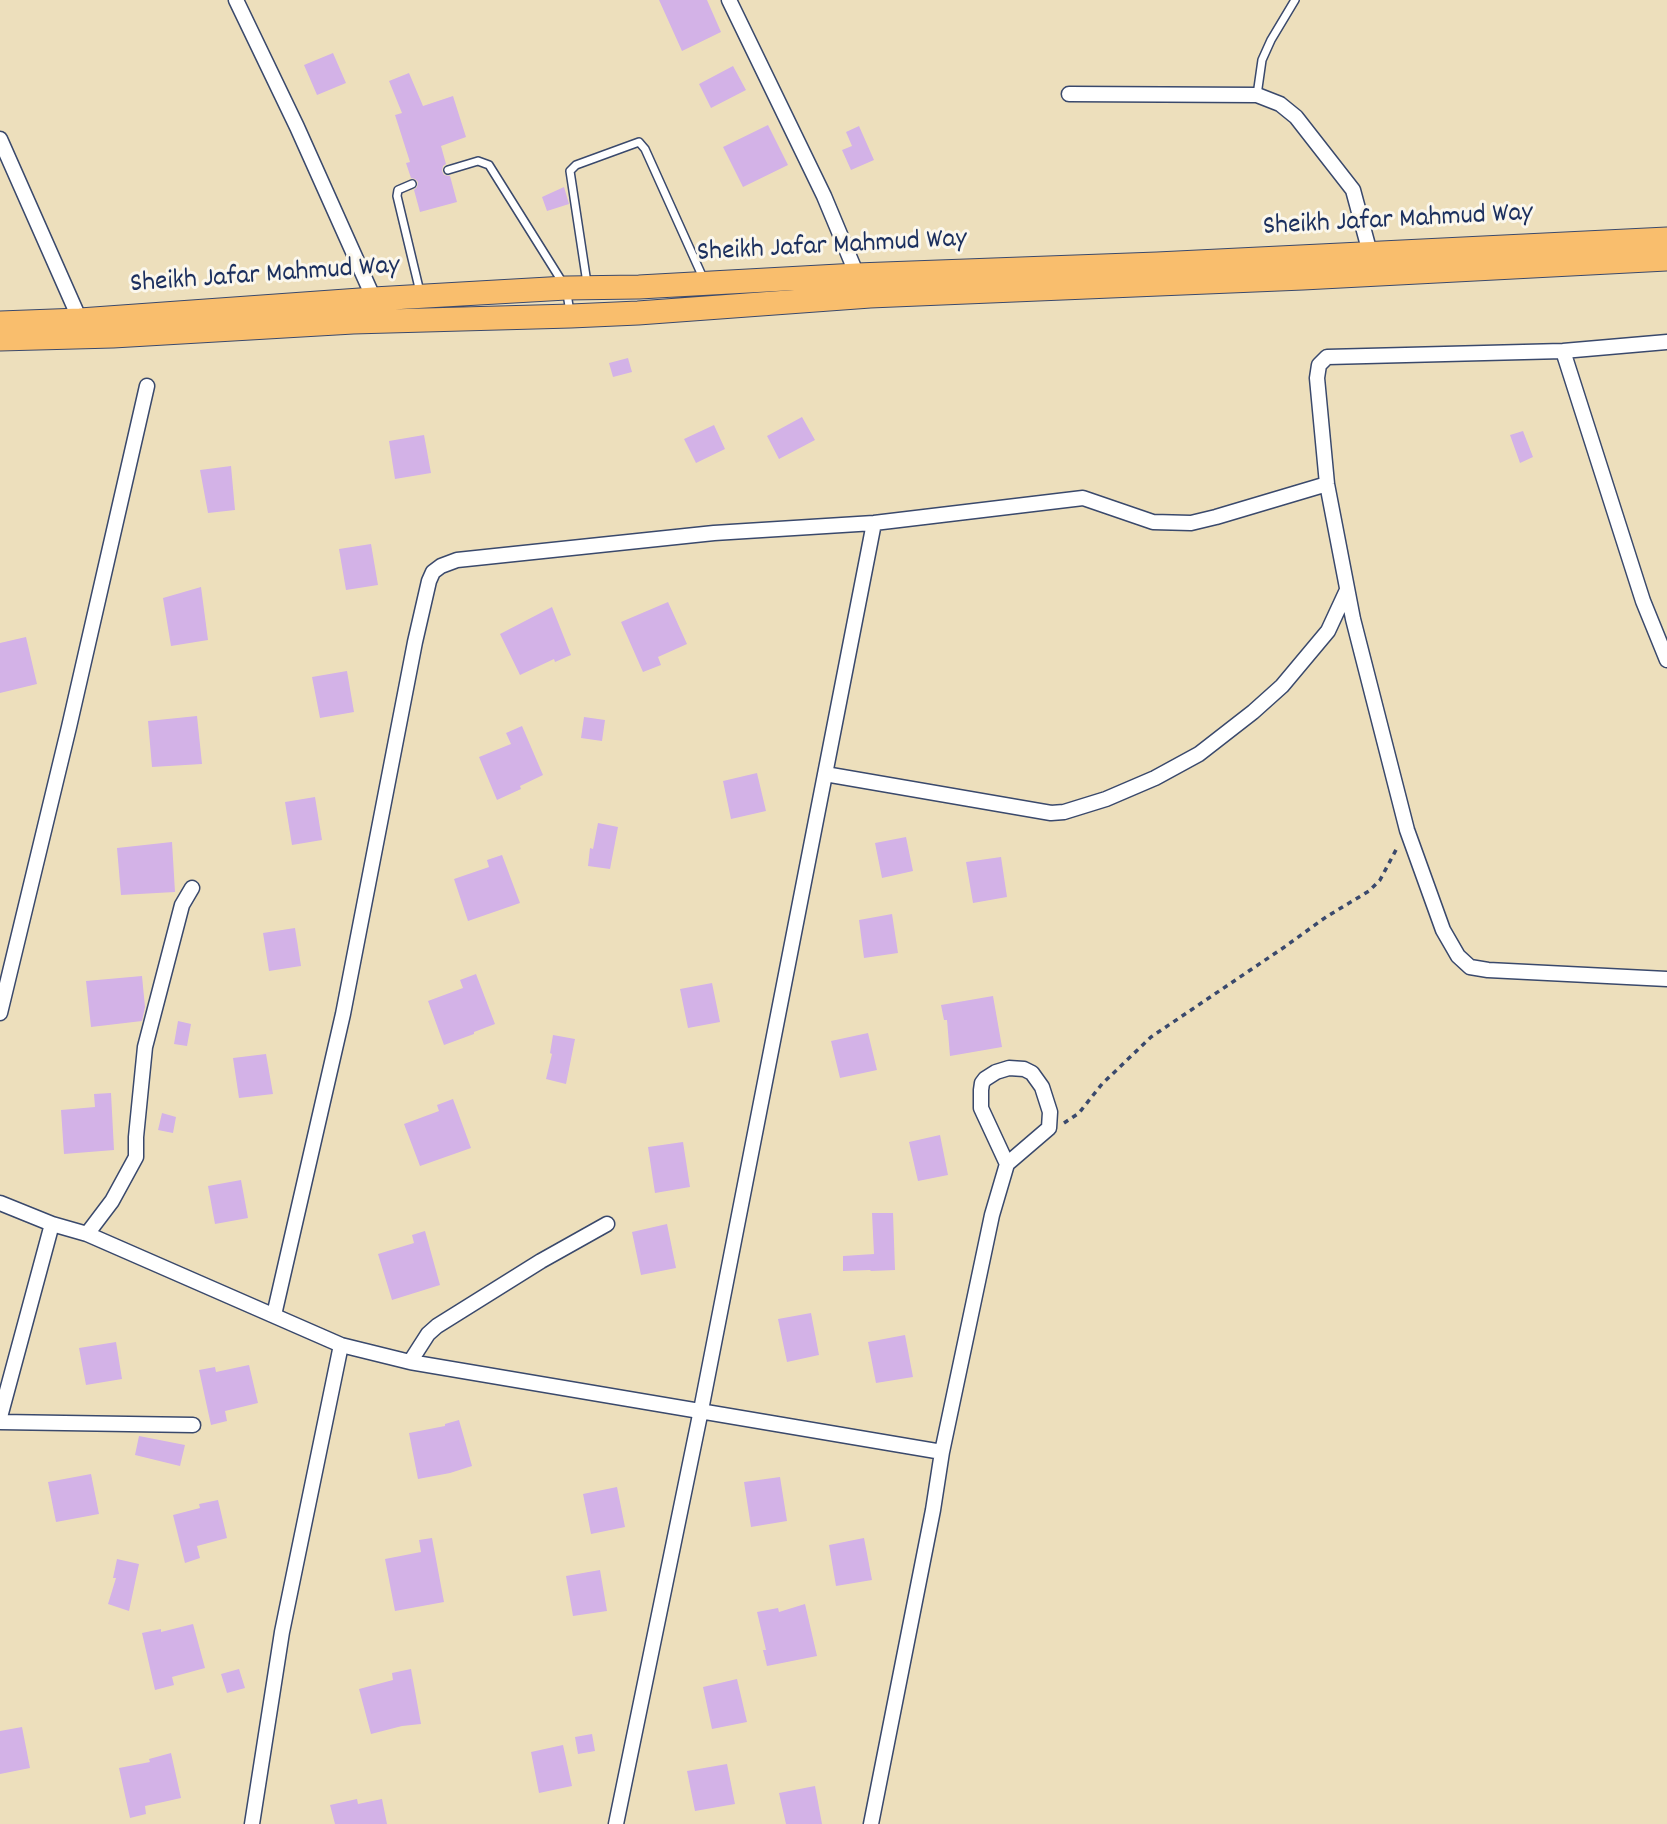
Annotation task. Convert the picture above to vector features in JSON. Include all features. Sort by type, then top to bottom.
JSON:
[{"type":"main road","name":"Sheikh Jafar Mahmud Way","points":[[0,323],[577,288],[1667,239]]},
{"type":"main road","name":"Sheikh Jafar Mahmud Way","points":[[0,339],[113,336],[353,322],[638,313],[870,296],[1667,259]]},
{"type":"street","points":[[236,0],[297,127],[374,299]]},
{"type":"street","points":[[729,0],[824,196],[857,275]]},
{"type":"street","points":[[1069,94],[1257,95],[1280,104],[1296,117],[1353,190],[1370,253]]},
{"type":"street","points":[[0,139],[80,320]]},
{"type":"street","points":[[1667,342],[1563,351],[1327,357],[1319,365],[1317,378],[1327,484],[1353,619],[1407,830],[1443,930],[1458,956],[1469,967],[1488,970],[1667,979]]},
{"type":"street","points":[[1563,351],[1643,601],[1667,660]]},
{"type":"street","points":[[0,1013],[147,386]]},
{"type":"street","points":[[274,1315],[343,1014],[415,642],[433,572],[457,560],[714,533],[874,523],[1083,498],[1153,522],[1191,523],[1327,484]]},
{"type":"street","points":[[616,1824],[701,1410],[874,523]]},
{"type":"street","points":[[825,774],[1051,813],[1064,812],[1106,799],[1155,778],[1199,754],[1253,712],[1282,686],[1328,631],[1347,590]]},
{"type":"street","points":[[87,1234],[112,1201],[136,1157],[145,1047],[181,905],[192,888]]},
{"type":"street","points":[[871,1824],[942,1452],[992,1215],[1007,1164],[1049,1128],[1050,1112],[1042,1087],[1032,1073],[1024,1069],[1009,1068],[996,1072],[982,1083],[981,1108],[1007,1164]]},
{"type":"street","points":[[0,1203],[52,1224],[87,1234],[341,1345],[410,1362],[942,1452]]},
{"type":"street","points":[[52,1224],[0,1420],[193,1425]]},
{"type":"street","points":[[410,1362],[428,1334],[437,1326],[541,1261],[607,1224]]},
{"type":"street","points":[[252,1824],[282,1632],[341,1345]]},
{"type":"lane","points":[[1257,95],[1262,60],[1270,40],[1295,0]]},
{"type":"lane","points":[[570,316],[577,288],[570,171],[576,165],[639,142],[645,149],[706,284]]},
{"type":"lane","points":[[448,170],[478,161],[489,165],[577,288]]},
{"type":"lane","points":[[412,184],[398,190],[397,196],[421,296]]},
{"type":"path","points":[[1049,1128],[1067,1122],[1079,1114],[1102,1084],[1151,1037],[1326,917],[1370,891],[1380,880],[1407,830]]},
{"type":"building","points":[[659,0],[707,0],[721,32],[682,51]]},
{"type":"building","points":[[333,53],[346,83],[317,95],[304,65]]},
{"type":"building","points":[[733,66],[746,90],[711,108],[699,84]]},
{"type":"building","points":[[409,73],[423,106],[453,96],[466,137],[441,146],[446,164],[442,171],[444,175],[450,176],[457,202],[420,212],[414,190],[418,182],[411,178],[406,163],[410,162],[395,115],[402,113],[389,81]]},
{"type":"building","points":[[768,125],[788,165],[743,187],[723,147]]},
{"type":"building","points":[[859,126],[874,160],[851,170],[842,150],[852,146],[846,132]]},
{"type":"building","points":[[564,187],[569,204],[547,211],[542,197]]},
{"type":"building","points":[[628,358],[632,372],[613,377],[609,363]]},
{"type":"building","points":[[802,417],[815,440],[779,459],[767,436]]},
{"type":"building","points":[[714,425],[725,449],[696,463],[684,439]]},
{"type":"building","points":[[1523,431],[1533,457],[1520,463],[1510,435]]},
{"type":"building","points":[[424,435],[431,473],[395,479],[389,441]]},
{"type":"building","points":[[231,466],[235,510],[208,513],[200,470]]},
{"type":"building","points":[[371,544],[378,585],[346,590],[339,549]]},
{"type":"building","points":[[201,587],[208,640],[171,646],[163,598]]},
{"type":"building","points":[[668,602],[687,644],[658,657],[661,665],[643,672],[621,622]]},
{"type":"building","points":[[552,607],[571,655],[555,662],[554,659],[520,675],[500,634]]},
{"type":"building","points":[[26,637],[37,684],[0,693],[0,643]]},
{"type":"building","points":[[347,671],[354,712],[320,718],[312,677]]},
{"type":"building","points":[[197,716],[202,764],[152,767],[148,721]]},
{"type":"building","points":[[584,717],[605,720],[602,741],[581,738]]},
{"type":"building","points":[[522,726],[543,775],[497,800],[479,757],[511,744],[506,733]]},
{"type":"building","points":[[757,773],[766,811],[731,819],[723,781]]},
{"type":"building","points":[[315,797],[322,840],[292,845],[285,802]]},
{"type":"building","points":[[598,823],[618,827],[610,869],[588,866],[590,848],[593,849]]},
{"type":"building","points":[[906,837],[913,871],[882,878],[875,843]]},
{"type":"building","points":[[172,842],[175,892],[121,895],[117,848]]},
{"type":"building","points":[[502,855],[520,903],[468,921],[454,879],[489,867],[487,860]]},
{"type":"building","points":[[1001,857],[1007,897],[973,903],[966,862]]},
{"type":"building","points":[[892,914],[898,953],[864,958],[859,920]]},
{"type":"building","points":[[295,928],[301,966],[269,971],[263,933]]},
{"type":"building","points":[[476,974],[495,1024],[444,1045],[428,1001],[463,988],[460,980]]},
{"type":"building","points":[[142,976],[145,1007],[142,1021],[91,1027],[86,981]]},
{"type":"building","points":[[712,983],[720,1022],[688,1028],[680,989]]},
{"type":"building","points":[[993,996],[1002,1047],[950,1056],[947,1020],[944,1020],[941,1005]]},
{"type":"building","points":[[178,1021],[191,1024],[187,1046],[174,1044]]},
{"type":"building","points":[[868,1033],[877,1070],[840,1078],[831,1041]]},
{"type":"building","points":[[553,1035],[575,1039],[566,1084],[546,1079]]},
{"type":"building","points":[[266,1054],[273,1094],[239,1098],[233,1058]]},
{"type":"building","points":[[111,1093],[114,1150],[64,1154],[61,1110],[95,1107],[94,1094]]},
{"type":"building","points":[[453,1099],[471,1148],[420,1166],[404,1124],[439,1111],[437,1105]]},
{"type":"building","points":[[162,1113],[176,1117],[173,1133],[158,1130]]},
{"type":"building","points":[[940,1135],[948,1175],[918,1181],[909,1142]]},
{"type":"building","points":[[683,1142],[690,1187],[655,1193],[648,1147]]},
{"type":"building","points":[[241,1180],[248,1218],[215,1224],[208,1186]]},
{"type":"building","points":[[872,1213],[893,1213],[895,1270],[843,1271],[843,1256],[874,1254]]},
{"type":"building","points":[[667,1224],[676,1268],[641,1275],[632,1232]]},
{"type":"building","points":[[425,1231],[440,1285],[392,1300],[378,1254],[414,1243],[412,1235]]},
{"type":"building","points":[[811,1313],[819,1355],[787,1362],[778,1319]]},
{"type":"building","points":[[905,1335],[913,1377],[876,1383],[868,1342]]},
{"type":"building","points":[[116,1342],[122,1379],[86,1385],[79,1348]]},
{"type":"building","points":[[249,1365],[258,1403],[225,1411],[227,1421],[211,1425],[199,1370],[215,1367],[216,1372]]},
{"type":"building","points":[[459,1420],[472,1466],[418,1479],[409,1433],[445,1426]]},
{"type":"building","points":[[139,1436],[185,1445],[180,1466],[135,1455]]},
{"type":"building","points":[[91,1474],[99,1514],[56,1522],[48,1482]]},
{"type":"building","points":[[780,1477],[787,1521],[751,1527],[744,1482]]},
{"type":"building","points":[[617,1487],[625,1527],[591,1534],[583,1494]]},
{"type":"building","points":[[218,1500],[227,1538],[197,1546],[200,1558],[185,1563],[173,1515],[200,1508],[199,1504]]},
{"type":"building","points":[[432,1538],[444,1602],[395,1611],[385,1559],[421,1552],[419,1540]]},
{"type":"building","points":[[864,1538],[872,1580],[836,1586],[829,1545]]},
{"type":"building","points":[[117,1559],[139,1564],[129,1611],[108,1604],[116,1578],[113,1578]]},
{"type":"building","points":[[600,1570],[607,1611],[573,1616],[566,1576]]},
{"type":"building","points":[[805,1604],[817,1656],[767,1666],[757,1612],[778,1608],[779,1612]]},
{"type":"building","points":[[193,1624],[205,1668],[172,1677],[174,1685],[155,1690],[142,1633],[161,1629],[161,1632]]},
{"type":"building","points":[[239,1669],[245,1688],[227,1693],[221,1674]]},
{"type":"building","points":[[411,1669],[421,1724],[371,1734],[359,1689],[393,1680],[392,1673]]},
{"type":"building","points":[[737,1679],[747,1722],[712,1729],[703,1687]]},
{"type":"building","points":[[22,1727],[30,1768],[0,1774],[0,1731]]},
{"type":"building","points":[[592,1734],[595,1751],[578,1754],[575,1737]]},
{"type":"building","points":[[563,1745],[572,1786],[539,1793],[531,1752]]},
{"type":"building","points":[[171,1753],[181,1798],[145,1806],[146,1814],[130,1818],[119,1768],[150,1762],[149,1759]]},
{"type":"building","points":[[727,1764],[735,1804],[695,1811],[687,1771]]},
{"type":"building","points":[[815,1786],[822,1824],[786,1824],[779,1793]]},
{"type":"building","points":[[357,1799],[358,1804],[382,1799],[387,1824],[335,1824],[330,1805]]}]
